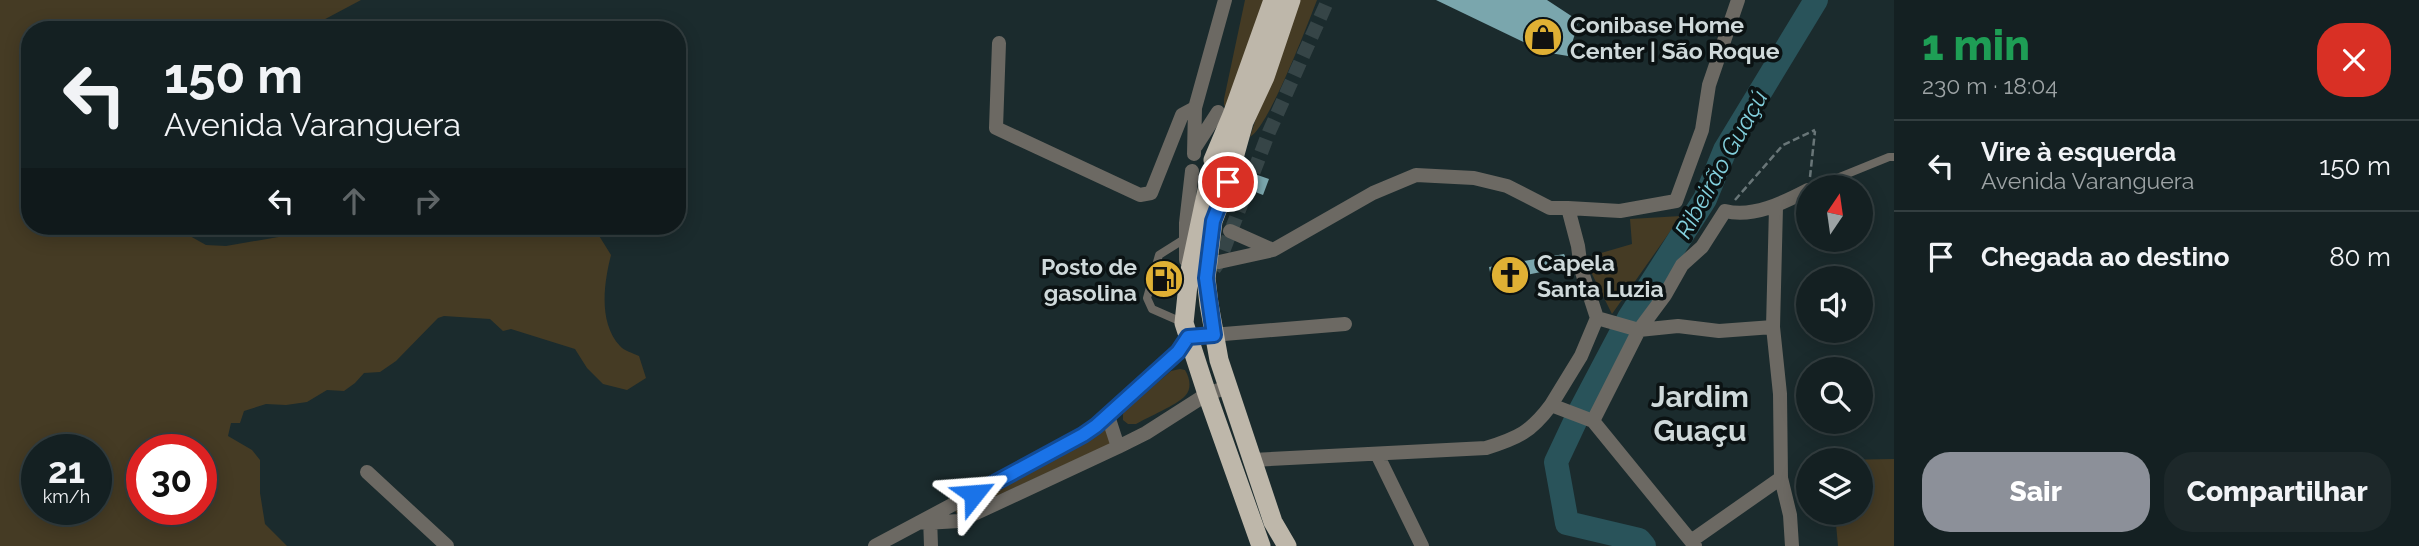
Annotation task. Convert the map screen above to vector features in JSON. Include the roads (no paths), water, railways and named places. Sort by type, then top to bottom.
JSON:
[{"type":"highway","points":[[1261,546],[1186,330],[1189,275],[1215,171],[1225,114],[1273,0]]},
{"type":"highway","points":[[1287,546],[1273,522],[1219,360],[1206,278],[1213,221],[1215,171],[1244,121],[1265,77],[1291,0]]},
{"type":"street","points":[[999,43],[996,128],[1140,195],[1151,193],[1182,115],[1195,108],[1225,114],[1194,152],[1195,108],[1225,0]]},
{"type":"street","points":[[1219,262],[1273,250],[1373,192],[1416,175],[1474,178],[1507,187],[1550,208],[1620,211],[1676,201],[1702,130],[1709,85],[1738,0]]},
{"type":"street","points":[[1189,275],[1186,238],[1215,171]]},
{"type":"street","points":[[1581,416],[1629,327],[1664,295],[1682,265],[1702,247],[1725,211],[1735,214],[1776,207],[1796,196]]},
{"type":"street","points":[[1776,207],[1773,327],[1780,394],[1781,478],[1790,515],[1792,546]]},
{"type":"street","points":[[1252,460],[1486,448],[1516,439],[1536,425],[1581,356],[1597,318],[1581,269],[1568,208]]},
{"type":"street","points":[[1230,232],[1273,250]]},
{"type":"street","points":[[1597,318],[1629,327],[1678,326],[1718,331],[1773,327]]},
{"type":"street","points":[[875,546],[1083,435],[1108,416],[1178,352],[1186,330],[1214,335],[1345,324]]},
{"type":"street","points":[[926,521],[959,520],[1118,447],[1146,433],[1207,394],[1228,387]]},
{"type":"street","points":[[1551,405],[1581,416],[1693,544],[1781,478]]},
{"type":"street","points":[[1108,416],[1118,447]]},
{"type":"street","points":[[1377,454],[1422,546]]},
{"type":"street","points":[[367,472],[447,546]]},
{"type":"street","points":[[926,521],[931,546]]},
{"type":"lane","points":[[1845,175],[1894,157]]},
{"type":"lane","points":[[1186,238],[1159,255],[1147,298],[1152,309],[1186,330]]},
{"type":"waterway","name":"Ribeirão Guaçú","points":[[1644,546],[1639,540],[1567,523],[1556,462],[1629,318],[1705,199],[1725,150],[1816,0]]},
{"type":"tunnel","points":[[1214,269],[1269,132],[1328,0]]},
{"type":"place","name":"Conibase Home Center | São Roque","points":[[1543,37]]},
{"type":"place","name":"Capela Santa Luzia","points":[[1510,275]]},
{"type":"place","name":"Posto de gasolina","points":[[1164,279]]},
{"type":"district","name":"Jardim Guaçu","points":[[1700,413]]}]
